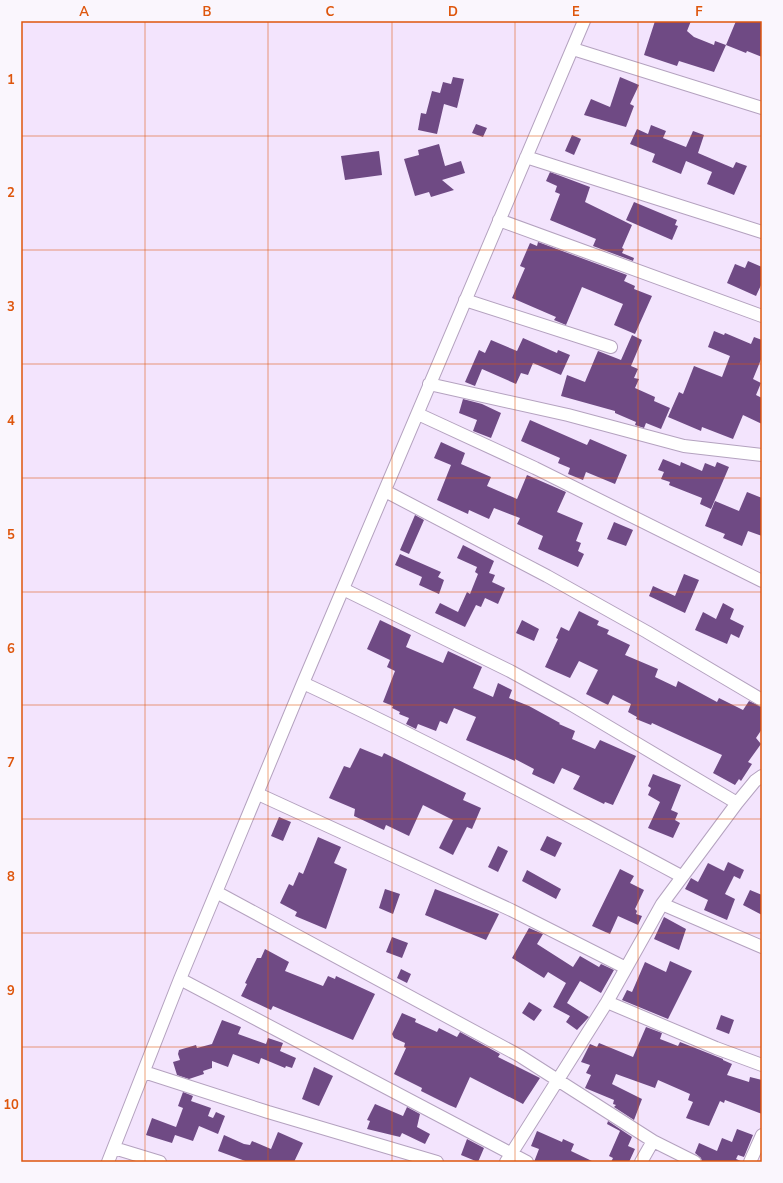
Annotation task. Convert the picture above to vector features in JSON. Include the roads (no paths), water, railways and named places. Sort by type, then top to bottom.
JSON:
[{"type":"street","points":[[108,1162],[180,979],[218,893],[303,682],[584,21]]},
{"type":"street","points":[[573,49],[762,108]]},
{"type":"street","points":[[526,157],[762,232]]},
{"type":"street","points":[[499,220],[762,316]]},
{"type":"street","points":[[465,300],[611,348]]},
{"type":"street","points":[[429,384],[568,415],[684,446],[762,455]]},
{"type":"street","points":[[418,414],[535,468],[762,581]]},
{"type":"street","points":[[385,490],[547,576],[647,632],[762,700]]},
{"type":"street","points":[[343,589],[503,667],[566,701],[737,803]]},
{"type":"street","points":[[303,682],[424,740],[548,804],[681,876]]},
{"type":"street","points":[[509,1158],[607,1002],[662,904],[681,876],[737,803],[755,781],[762,776]]},
{"type":"street","points":[[258,794],[492,901],[626,968]]},
{"type":"street","points":[[218,893],[513,1053],[559,1080],[653,1141],[694,1162]]},
{"type":"street","points":[[662,904],[762,947]]},
{"type":"street","points":[[180,979],[509,1158],[528,1162]]},
{"type":"street","points":[[607,1002],[716,1048],[762,1065]]},
{"type":"street","points":[[144,1072],[268,1112],[436,1162]]},
{"type":"street","points":[[750,1162],[762,1135]]},
{"type":"street","points":[[641,1162],[653,1141]]},
{"type":"street","points":[[114,1148],[160,1162]]}]
